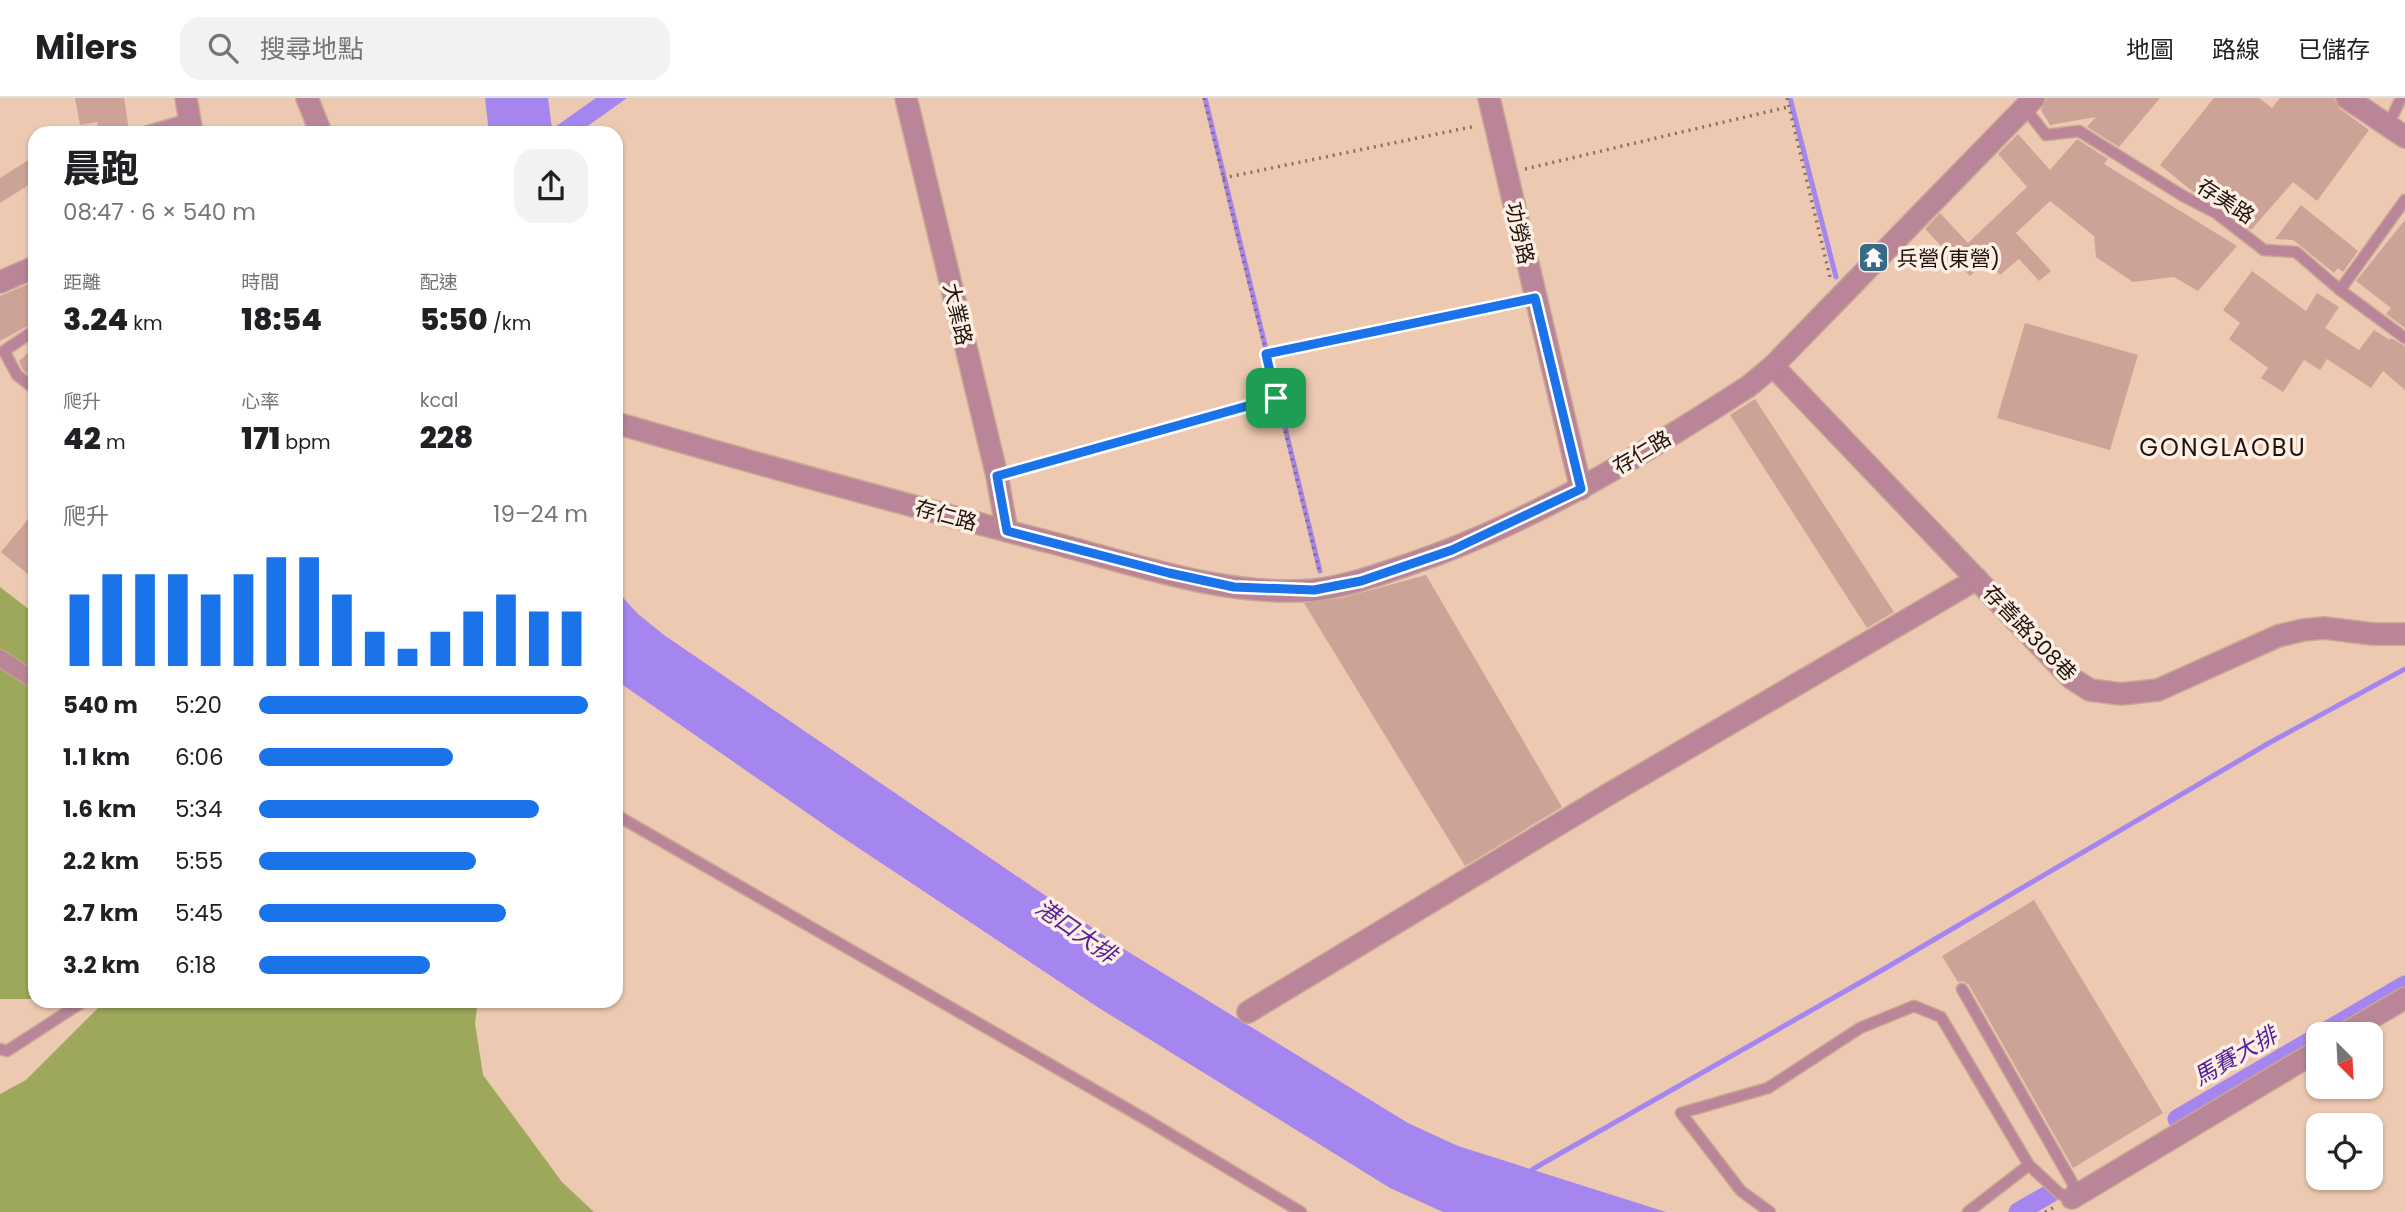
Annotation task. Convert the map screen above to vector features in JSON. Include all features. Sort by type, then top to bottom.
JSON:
[{"type":"street","points":[[186,98],[191,126]]},
{"type":"street","points":[[307,98],[318,126]]},
{"type":"street","name":"大業路","points":[[906,98],[997,476],[1007,531]]},
{"type":"street","name":"功勞路","points":[[1489,98],[1581,489]]},
{"type":"street","points":[[2347,98],[2397,131]]},
{"type":"street","name":"存仁路","points":[[623,425],[1007,531],[1234,587],[1314,590],[1361,581],[1452,550],[1581,489],[1749,386],[1773,366],[2029,103]]},
{"type":"street","points":[[0,282],[28,270]]},
{"type":"street","name":"存善路308巷","points":[[1773,366],[2071,678],[2090,690],[2121,694],[2158,690],[2278,636],[2303,630],[2324,628],[2373,634],[2405,634]]},
{"type":"street","points":[[1248,1012],[1609,794],[1977,579]]},
{"type":"street","points":[[0,658],[28,676]]},
{"type":"street","points":[[2364,1022],[2405,998]]},
{"type":"street","points":[[2072,1198],[2306,1058]]},
{"type":"lane","points":[[2397,131],[2401,98]]},
{"type":"lane","name":"存美路","points":[[2029,103],[2046,135],[2079,131],[2183,196],[2216,213],[2264,250],[2296,252],[2340,290],[2405,338]]},
{"type":"lane","points":[[2340,290],[2405,200]]},
{"type":"lane","points":[[28,335],[2,353],[17,375],[28,384]]},
{"type":"lane","points":[[623,819],[1145,1119],[1301,1212]]},
{"type":"lane","points":[[1770,1212],[1741,1191],[1681,1113],[1768,1088],[1860,1028],[1914,1006],[1941,1017],[2029,1165],[2060,1194],[2072,1198],[2073,1184],[1962,989]]},
{"type":"lane","points":[[2,1052],[73,1008]]},
{"type":"lane","points":[[1968,1212],[2029,1165]]},
{"type":"path","points":[[1204,98],[1319,570]]},
{"type":"path","points":[[1787,98],[1830,277]]},
{"type":"path","points":[[1507,174],[1788,107]]},
{"type":"path","points":[[1223,178],[1495,122]]},
{"type":"path","points":[[1266,354],[1535,298]]},
{"type":"path","points":[[997,476],[1276,398]]},
{"type":"green space","points":[[0,587],[28,609],[28,999],[0,999]]},
{"type":"green space","points":[[98,1008],[477,1008],[475,1023],[483,1075],[562,1182],[594,1212],[0,1212],[0,1094],[26,1080]]},
{"type":"water","points":[[485,98],[548,98],[552,126],[488,126]]},
{"type":"water","points":[[596,98],[627,98],[588,126],[556,126]]},
{"type":"water","name":"港口大排","points":[[623,598],[664,635],[1122,948],[1408,1123],[1458,1146],[1666,1212],[1443,1212],[1390,1188],[1099,1008],[836,833],[623,685]]},
{"type":"building","points":[[75,98],[124,98],[128,126],[98,126],[97,122],[80,125]]},
{"type":"building","points":[[2047,98],[2160,98],[2119,147],[2087,127],[2096,117],[2050,125],[2041,110]]},
{"type":"building","points":[[2214,98],[2259,98],[2272,108],[2280,98],[2334,98],[2339,108],[2369,130],[2317,201],[2293,182],[2251,230],[2221,207],[2196,194],[2160,165]]},
{"type":"building","points":[[2018,134],[2050,170],[2077,139],[2108,159],[2104,164],[2237,246],[2198,291],[2174,277],[2133,282],[2096,257],[2094,236],[2050,201],[2016,233],[2051,271],[2039,281],[2019,259],[2000,275],[1987,260],[1970,276],[1925,229],[1940,213],[1968,243],[2027,187],[1998,154]]},
{"type":"building","points":[[28,160],[28,185],[0,203],[0,178]]},
{"type":"building","points":[[2301,205],[2358,251],[2343,272],[2338,268],[2334,273],[2293,240],[2275,239]]},
{"type":"building","points":[[2405,220],[2405,328],[2386,314],[2391,308],[2356,281]]},
{"type":"building","points":[[2252,271],[2306,311],[2317,293],[2339,307],[2325,328],[2359,350],[2374,330],[2405,346],[2405,390],[2383,371],[2371,388],[2327,359],[2320,370],[2304,360],[2283,392],[2261,378],[2268,368],[2229,339],[2240,323],[2223,310]]},
{"type":"building","points":[[28,284],[28,326],[0,341],[0,296]]},
{"type":"building","points":[[2025,323],[2138,355],[2110,450],[1997,418]]},
{"type":"building","points":[[28,353],[28,374],[23,370],[19,361]]},
{"type":"building","points":[[1755,399],[1894,612],[1867,628],[1730,415]]},
{"type":"building","points":[[28,519],[28,574],[1,552]]},
{"type":"building","points":[[1426,575],[1562,807],[1465,866],[1304,603],[1342,598]]},
{"type":"building","points":[[2034,900],[2163,1113],[2073,1168],[1969,985],[1963,981],[1958,982],[1942,956]]},
{"type":"waterway","points":[[1205,98],[1320,571]]},
{"type":"waterway","points":[[1790,98],[1836,277]]},
{"type":"waterway","points":[[1533,1169],[1884,969],[2269,743],[2405,669]]},
{"type":"waterway","name":"馬賽大排","points":[[2342,1022],[2405,985]]},
{"type":"waterway","name":"馬賽大排","points":[[2177,1119],[2306,1044]]},
{"type":"waterway","name":"馬賽大排","points":[[2018,1212],[2051,1193]]},
{"type":"place","name":"兵營(東營)","points":[[1874,258]]},
{"type":"district","name":"GONGLAOBU","points":[[2223,447]]},
{"type":"route","points":[[1535,298],[1581,489],[1452,550],[1361,581],[1314,590],[1234,587],[1007,531],[997,476],[1276,398],[1266,354],[1535,298]]}]
